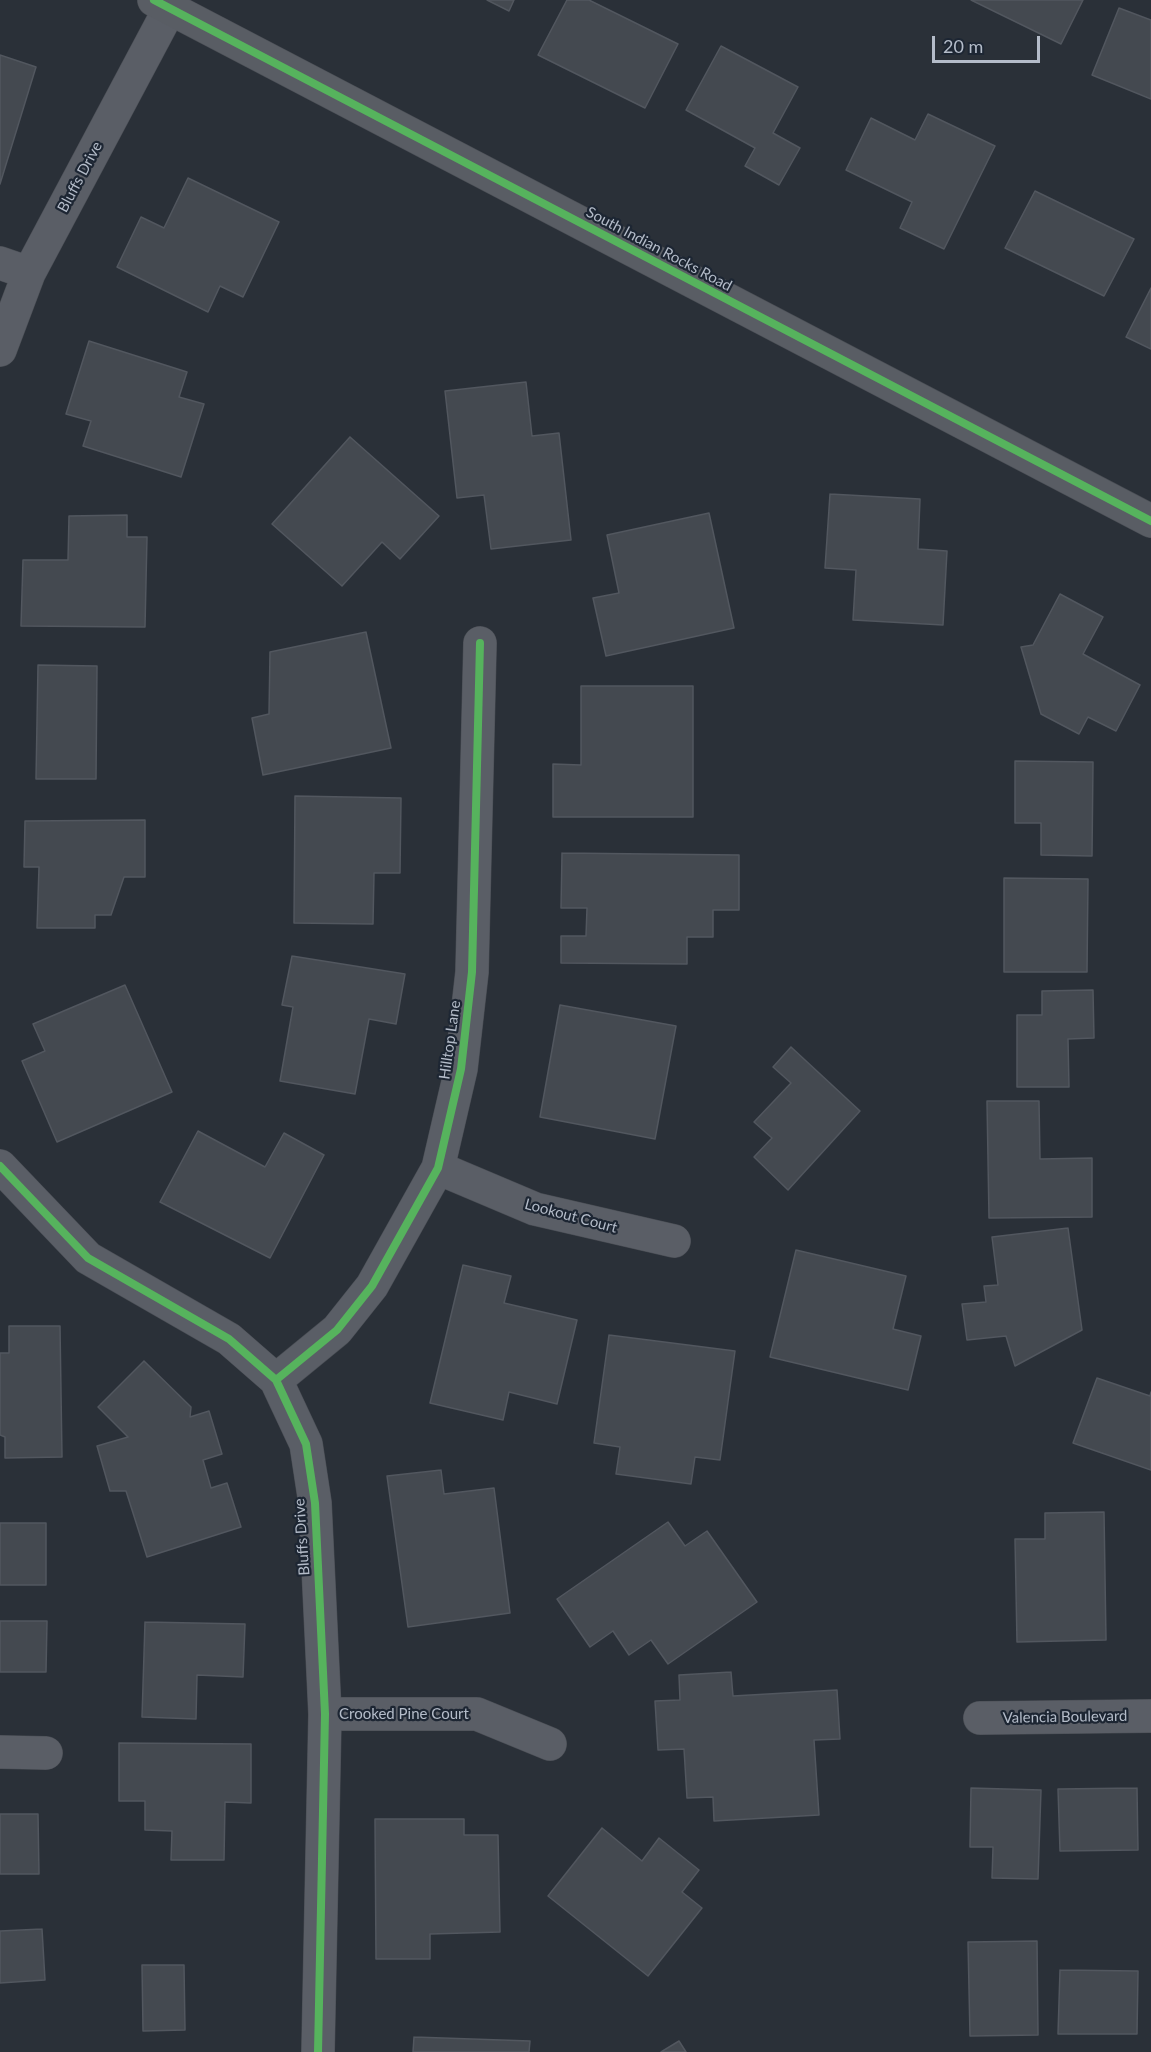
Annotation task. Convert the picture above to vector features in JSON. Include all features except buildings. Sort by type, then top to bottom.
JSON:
[{"type":"street","name":"Bluffs Drive","points":[[0,350],[14,268],[162,4]]},
{"type":"street","name":"South Indian Rocks Road","points":[[162,4],[1151,521]]},
{"type":"street","name":"Hilltop Lane","points":[[276,1380],[337,1330],[372,1286],[438,1168],[461,1069],[472,972],[480,643]]},
{"type":"street","name":"Bluffs Drive","points":[[0,1166],[88,1258],[229,1340],[276,1380],[306,1444],[315,1503],[325,1714],[318,2052]]},
{"type":"street","name":"Lookout Court","points":[[438,1168],[535,1209],[674,1241]]},
{"type":"street","name":"Crooked Pine Court","points":[[325,1714],[477,1714],[550,1744]]},
{"type":"street","name":"Valencia Boulevard","points":[[980,1718],[1151,1716]]},
{"type":"street","points":[[0,1752],[46,1753]]},
{"type":"cycle path","points":[[154,0],[1151,521]]},
{"type":"cycle path","points":[[276,1380],[337,1330],[372,1286],[438,1168],[461,1069],[472,972],[480,643]]},
{"type":"cycle path","points":[[0,1166],[88,1258],[229,1339],[276,1380],[306,1444],[315,1503],[325,1714],[318,2052]]}]
